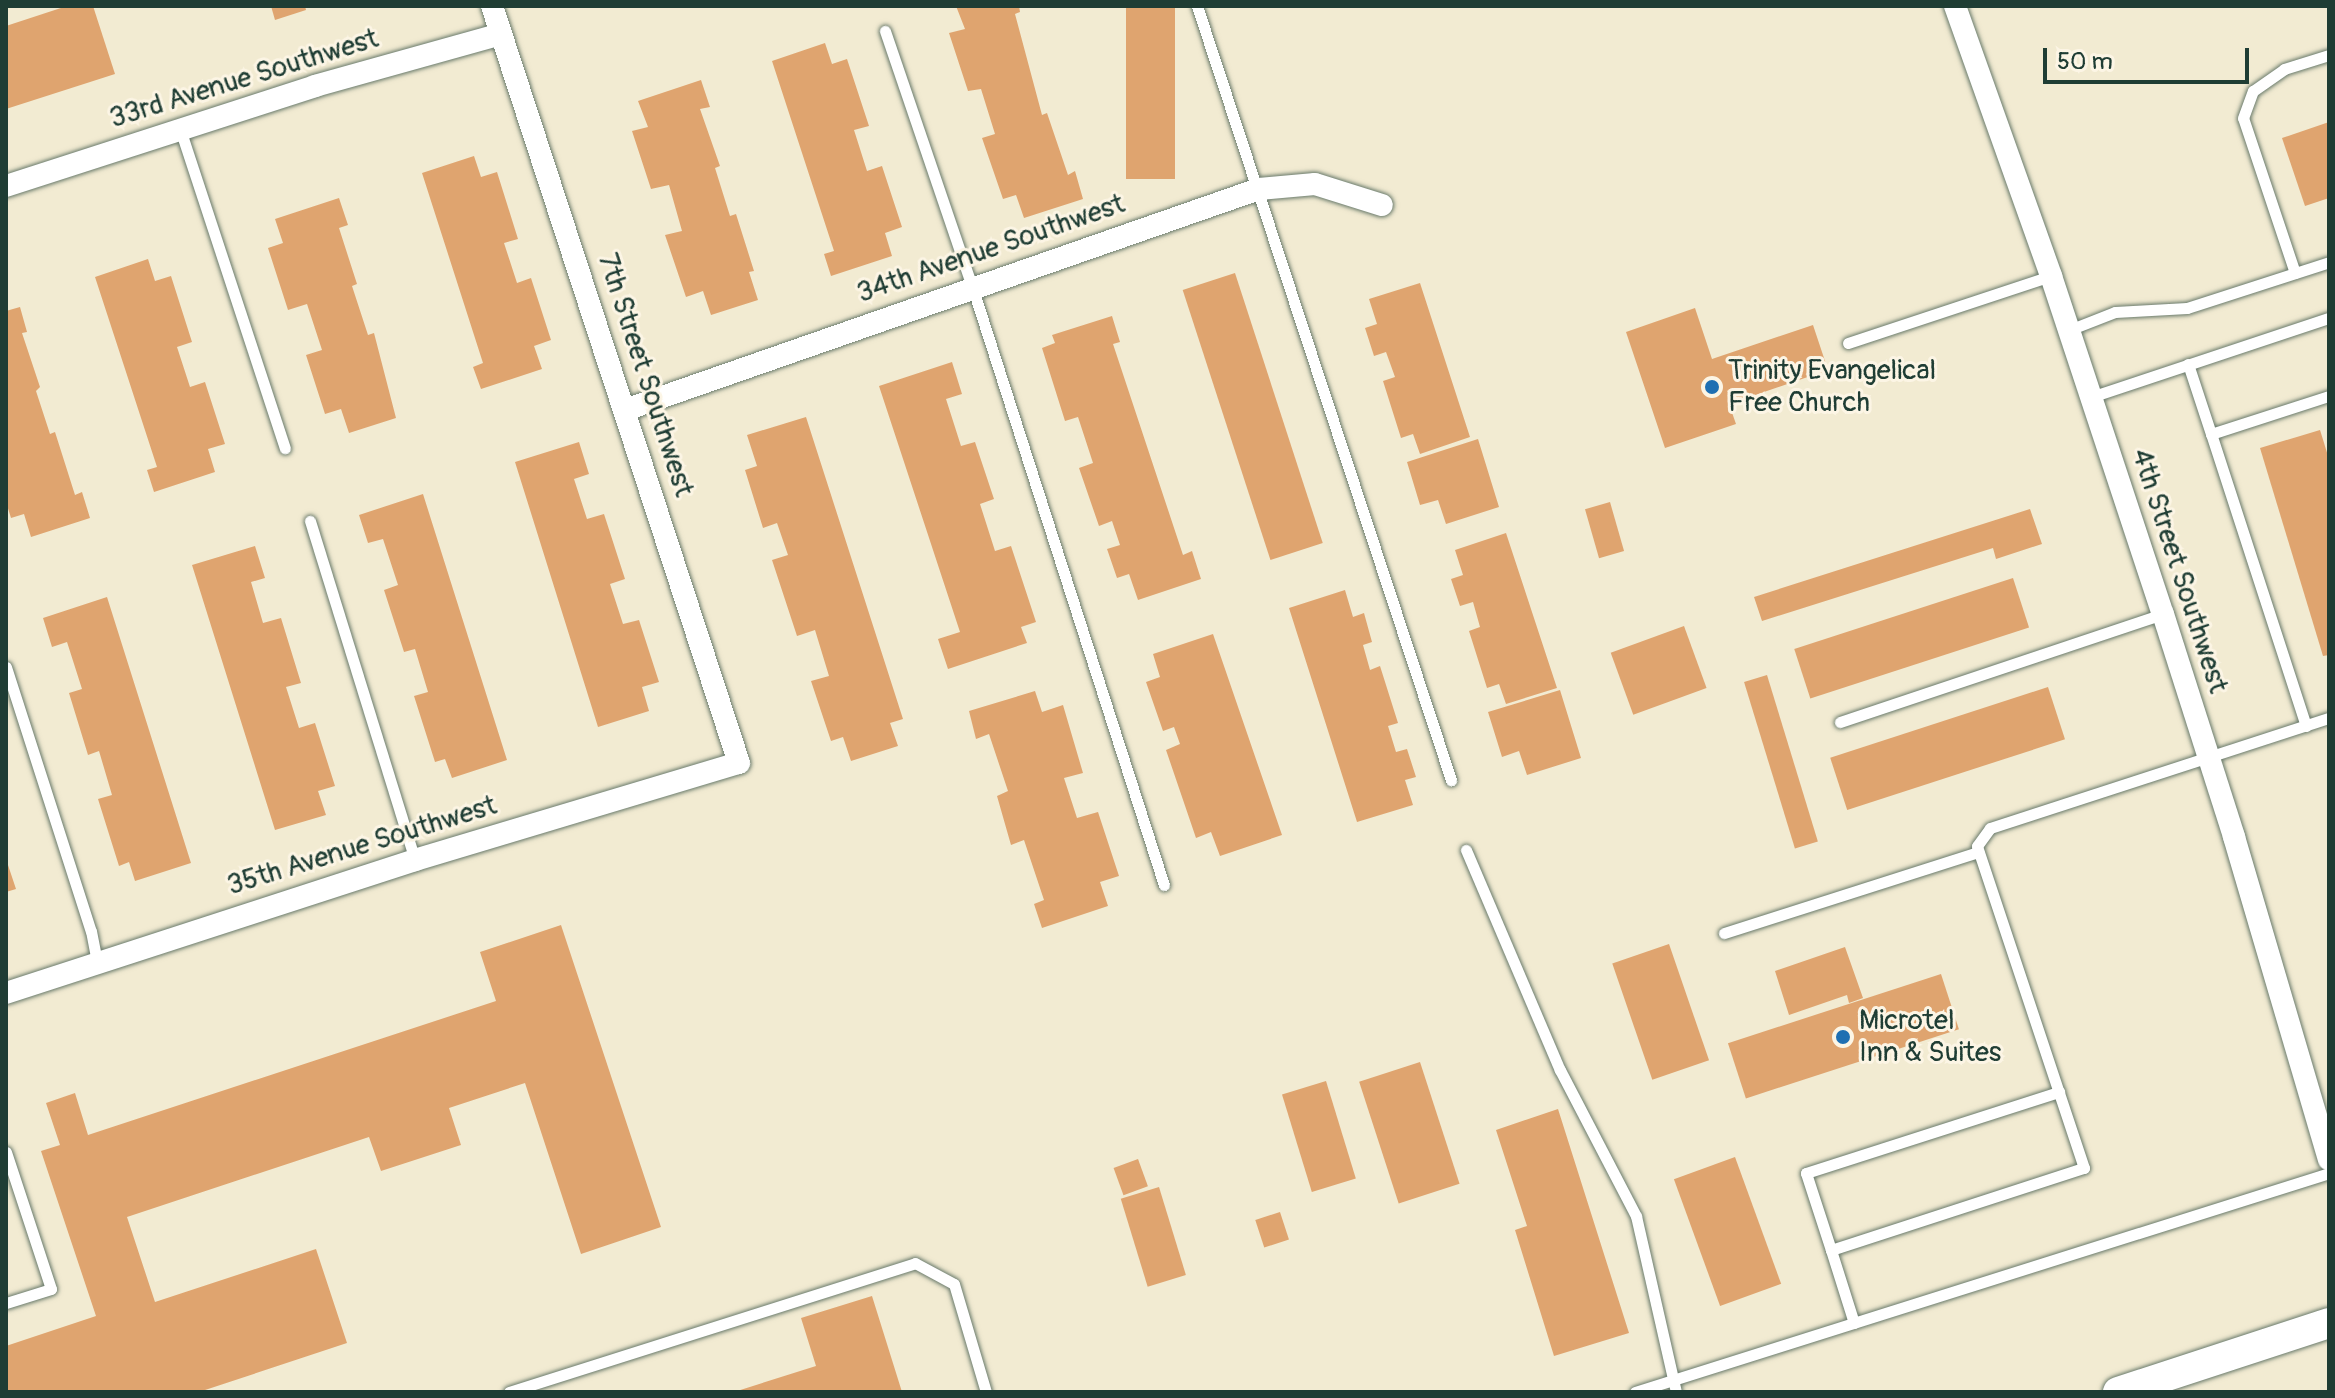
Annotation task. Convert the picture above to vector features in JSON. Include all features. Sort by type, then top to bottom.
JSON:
[{"type":"main road","points":[[2118,1392],[2329,1323]]},
{"type":"street","name":"7th Street Southwest","points":[[492,6],[739,763]]},
{"type":"street","name":"4th Street Southwest","points":[[1955,6],[2051,276],[2163,614],[2329,1159]]},
{"type":"street","name":"33rd Avenue Southwest","points":[[6,186],[315,86],[501,34]]},
{"type":"street","name":"34th Avenue Southwest","points":[[625,410],[972,286],[1259,189],[1315,184],[1382,205]]},
{"type":"street","name":"35th Avenue Southwest","points":[[6,993],[415,860],[739,763]]},
{"type":"lane","points":[[1197,6],[1451,780]]},
{"type":"lane","points":[[885,31],[972,286],[1164,885]]},
{"type":"lane","points":[[2295,273],[2243,118],[2253,91],[2284,69],[2329,55]]},
{"type":"lane","points":[[180,129],[285,448]]},
{"type":"lane","points":[[2069,330],[2115,312],[2187,308],[2329,262]]},
{"type":"lane","points":[[1848,343],[2051,276]]},
{"type":"lane","points":[[2091,397],[2329,318]]},
{"type":"lane","points":[[2188,364],[2306,726]]},
{"type":"lane","points":[[2211,434],[2329,396]]},
{"type":"lane","points":[[310,521],[415,860]]},
{"type":"lane","points":[[1840,722],[2163,614]]},
{"type":"lane","points":[[6,667],[91,931],[97,962]]},
{"type":"lane","points":[[1831,1250],[2084,1168],[1978,852],[1977,846],[1990,828],[2329,718]]},
{"type":"lane","points":[[1466,850],[1560,1070],[1636,1216],[1674,1386]]},
{"type":"lane","points":[[1724,933],[1978,852]]},
{"type":"lane","points":[[1854,1323],[1806,1173],[2059,1092]]},
{"type":"lane","points":[[6,1152],[51,1289],[6,1303]]},
{"type":"lane","points":[[1635,1392],[1674,1386],[1854,1323],[2329,1173]]},
{"type":"lane","points":[[509,1392],[915,1263],[954,1284],[986,1392]]},
{"type":"building","points":[[67,6],[93,6],[115,74],[6,109],[6,26]]},
{"type":"building","points":[[271,6],[305,6],[306,10],[275,20]]},
{"type":"building","points":[[956,6],[1019,6],[1020,12],[1015,14],[1042,115],[1047,113],[1068,175],[1075,171],[1083,199],[1024,218],[1016,195],[1003,199],[982,138],[995,134],[981,89],[968,91],[949,33],[965,29]]},
{"type":"building","points":[[1126,6],[1175,6],[1175,179],[1126,179]]},
{"type":"building","points":[[825,43],[832,64],[847,59],[869,126],[854,130],[867,171],[882,166],[902,227],[885,233],[892,256],[831,276],[824,254],[834,251],[772,61]]},
{"type":"building","points":[[701,80],[710,107],[700,109],[720,166],[715,168],[730,216],[736,214],[754,271],[749,272],[758,300],[711,315],[703,291],[686,297],[665,235],[682,231],[669,185],[651,189],[632,131],[648,127],[638,101]]},
{"type":"building","points":[[2329,122],[2329,198],[2305,206],[2282,138]]},
{"type":"building","points":[[474,156],[481,177],[497,172],[518,239],[504,243],[517,283],[531,278],[551,340],[534,346],[542,369],[481,389],[473,367],[483,363],[422,173]]},
{"type":"building","points":[[339,198],[348,225],[339,228],[357,284],[352,286],[368,335],[374,333],[396,418],[349,433],[341,409],[325,414],[306,355],[322,350],[307,304],[288,310],[268,248],[283,243],[275,219]]},
{"type":"building","points":[[148,259],[155,281],[171,276],[192,342],[177,347],[190,387],[205,382],[225,444],[208,449],[215,472],[154,492],[147,470],[157,467],[95,277]]},
{"type":"building","points":[[1235,273],[1323,543],[1270,560],[1183,290]]},
{"type":"building","points":[[1420,283],[1470,437],[1420,454],[1413,434],[1401,438],[1383,381],[1395,377],[1386,352],[1374,356],[1365,328],[1377,324],[1369,299]]},
{"type":"building","points":[[20,307],[27,332],[22,333],[40,387],[36,391],[50,434],[55,432],[75,495],[82,492],[90,518],[31,537],[24,514],[11,518],[6,502],[6,311]]},
{"type":"building","name":"Trinity Evangelical Free Church","points":[[1695,308],[1712,359],[1813,325],[1828,370],[1729,404],[1736,424],[1665,448],[1626,332]]},
{"type":"building","points":[[1112,316],[1120,342],[1113,344],[1183,555],[1192,551],[1201,579],[1138,600],[1129,574],[1117,578],[1107,549],[1120,545],[1112,521],[1099,526],[1079,468],[1093,463],[1078,417],[1065,421],[1042,348],[1055,343],[1052,335]]},
{"type":"building","points":[[952,362],[962,394],[946,399],[961,446],[975,442],[994,499],[980,504],[995,551],[1011,546],[1036,622],[1021,627],[1027,643],[948,669],[938,639],[960,632],[879,386]]},
{"type":"building","points":[[806,417],[903,719],[890,723],[898,746],[851,761],[843,737],[831,741],[811,681],[829,676],[815,630],[797,636],[772,560],[788,555],[777,523],[763,528],[745,470],[757,466],[747,435]]},
{"type":"building","points":[[2320,430],[2329,459],[2329,655],[2323,656],[2260,448]]},
{"type":"building","points":[[1478,439],[1499,507],[1446,524],[1438,500],[1420,505],[1407,462]]},
{"type":"building","points":[[579,442],[589,474],[574,479],[587,519],[604,514],[625,579],[610,584],[623,624],[639,620],[659,682],[642,687],[649,711],[598,727],[515,462]]},
{"type":"building","points":[[423,494],[507,760],[452,778],[445,759],[435,762],[414,696],[428,692],[415,649],[404,652],[384,590],[398,585],[383,539],[368,543],[359,515]]},
{"type":"building","points":[[1610,502],[1624,551],[1599,558],[1585,509]]},
{"type":"building","points":[[2030,509],[2042,544],[1996,559],[1993,548],[1762,621],[1754,597]]},
{"type":"building","points":[[1506,533],[1557,688],[1506,704],[1499,684],[1487,688],[1469,631],[1480,627],[1473,602],[1460,606],[1451,579],[1463,575],[1455,550]]},
{"type":"building","points":[[255,546],[265,578],[251,582],[263,623],[281,618],[301,683],[286,687],[299,728],[315,723],[335,786],[318,791],[326,815],[275,830],[192,565]]},
{"type":"building","points":[[2013,578],[2029,627],[1810,699],[1794,649]]},
{"type":"building","points":[[1345,590],[1353,617],[1364,613],[1372,642],[1363,645],[1370,670],[1380,666],[1398,723],[1388,726],[1396,752],[1407,749],[1416,777],[1405,780],[1413,805],[1357,822],[1289,608]]},
{"type":"building","points":[[107,597],[191,863],[135,881],[129,862],[119,866],[98,799],[112,795],[99,751],[88,755],[69,693],[82,689],[67,642],[52,647],[43,618]]},
{"type":"building","points":[[1684,626],[1707,688],[1633,715],[1611,653]]},
{"type":"building","points":[[1213,634],[1282,835],[1220,856],[1211,832],[1196,838],[1166,750],[1180,744],[1174,727],[1163,731],[1146,682],[1160,677],[1153,654]]},
{"type":"building","points":[[1767,675],[1818,841],[1795,848],[1744,682]]},
{"type":"building","points":[[2048,687],[2065,739],[1847,810],[1830,758]]},
{"type":"building","points":[[1560,690],[1581,758],[1527,775],[1519,751],[1502,757],[1488,712]]},
{"type":"building","points":[[1035,691],[1042,712],[1063,705],[1083,773],[1064,778],[1077,818],[1098,812],[1119,876],[1100,882],[1108,906],[1042,928],[1034,904],[1044,900],[1024,840],[1011,845],[997,796],[1008,791],[989,734],[976,739],[969,711]]},
{"type":"building","points":[[6,859],[16,889],[6,892]]},
{"type":"building","points":[[561,925],[661,1227],[581,1254],[525,1083],[449,1108],[461,1145],[381,1171],[369,1137],[127,1217],[155,1302],[316,1249],[347,1343],[199,1392],[6,1392],[6,1346],[96,1316],[41,1151],[60,1145],[46,1103],[75,1093],[88,1135],[496,1001],[480,952]]},
{"type":"building","points":[[1669,944],[1709,1060],[1652,1080],[1612,964]]},
{"type":"building","points":[[1845,947],[1863,998],[1849,1003],[1847,995],[1789,1015],[1775,971]]},
{"type":"building","name":"Microtel Inn & Suites","points":[[1941,974],[1959,1029],[1746,1098],[1728,1043]]},
{"type":"building","points":[[1420,1062],[1460,1184],[1399,1204],[1359,1082]]},
{"type":"building","points":[[1326,1081],[1356,1179],[1312,1192],[1282,1094]]},
{"type":"building","points":[[1558,1109],[1629,1333],[1554,1356],[1515,1230],[1527,1226],[1496,1130]]},
{"type":"building","points":[[1735,1157],[1781,1284],[1720,1306],[1674,1179]]},
{"type":"building","points":[[1138,1159],[1148,1186],[1123,1195],[1114,1168]]},
{"type":"building","points":[[1159,1187],[1186,1275],[1148,1287],[1121,1199]]},
{"type":"building","points":[[1280,1212],[1289,1240],[1264,1248],[1255,1220]]},
{"type":"building","points":[[872,1296],[902,1392],[734,1392],[816,1366],[801,1318]]},
{"type":"place","name":"Trinity Evangelical Free Church","points":[[1712,387]]},
{"type":"place","name":"Microtel Inn & Suites","points":[[1843,1037]]}]
